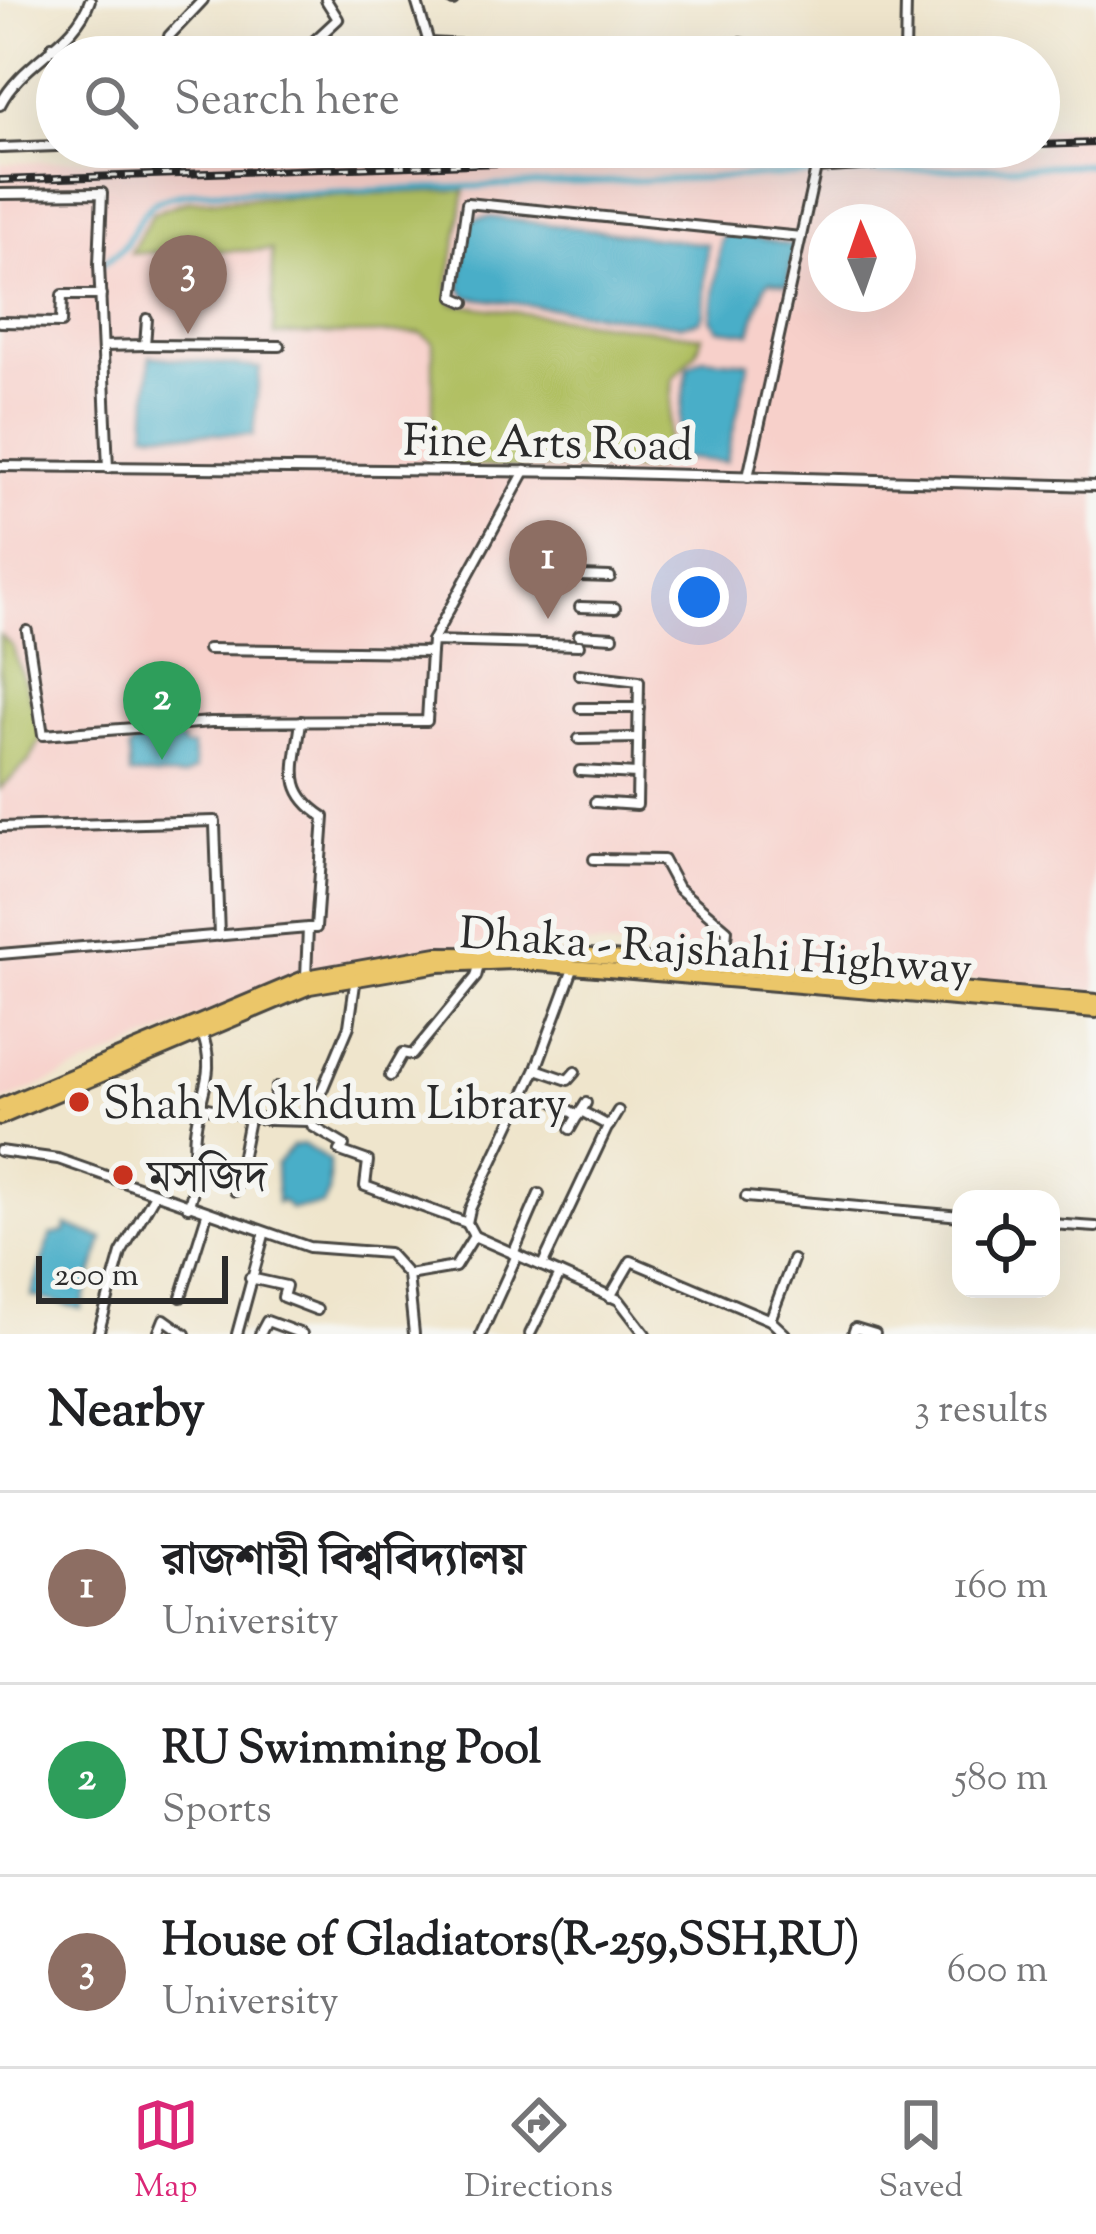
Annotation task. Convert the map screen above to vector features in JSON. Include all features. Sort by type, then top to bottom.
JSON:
[{"type":"highway","name":"Dhaka - Rajshahi Highway","points":[[0,1118],[307,976],[437,954],[723,968],[1096,1001]]},
{"type":"highway","name":"Dhaka - Rajshahi Highway","points":[[0,1106],[310,987],[479,963],[576,960],[1096,1011]]},
{"type":"street","points":[[63,36],[85,16],[90,0]]},
{"type":"street","points":[[169,36],[203,0]]},
{"type":"street","points":[[320,36],[338,19],[326,0]]},
{"type":"street","points":[[416,0],[427,36]]},
{"type":"street","points":[[905,36],[906,0]]},
{"type":"street","points":[[0,105],[13,80],[36,60]]},
{"type":"street","points":[[0,148],[36,147]]},
{"type":"street","points":[[748,477],[815,174],[850,168]]},
{"type":"street","points":[[0,194],[102,194],[109,468]]},
{"type":"street","points":[[465,302],[454,297],[467,203],[801,237]]},
{"type":"street","points":[[0,322],[61,323],[62,296],[101,295]]},
{"type":"street","points":[[146,345],[147,320]]},
{"type":"street","points":[[103,346],[280,346]]},
{"type":"street","name":"Fine Arts Road","points":[[0,466],[525,471],[1096,486]]},
{"type":"street","points":[[27,631],[43,736],[301,721],[429,720],[432,647],[525,471]]},
{"type":"street","points":[[580,576],[610,577]]},
{"type":"street","points":[[580,608],[615,608]]},
{"type":"street","points":[[208,649],[432,647],[614,637]]},
{"type":"street","points":[[579,674],[639,681],[637,806],[595,802]]},
{"type":"street","points":[[580,708],[639,708]]},
{"type":"street","points":[[0,954],[316,928],[324,818],[301,802],[294,789],[301,721]]},
{"type":"street","points":[[579,739],[638,738]]},
{"type":"street","points":[[580,771],[638,774]]},
{"type":"street","points":[[0,827],[215,823],[219,936]]},
{"type":"street","points":[[594,859],[663,860],[678,889],[728,930],[723,968]]},
{"type":"street","points":[[307,976],[308,928]]},
{"type":"street","points":[[466,1222],[536,1069],[576,960]]},
{"type":"street","points":[[390,1076],[403,1053],[412,1055],[476,976],[479,963]]},
{"type":"street","points":[[356,977],[350,1026],[311,1117],[312,1126],[344,1144],[340,1151],[368,1161],[365,1186],[466,1222],[474,1236],[610,1297],[632,1310],[645,1334]]},
{"type":"street","points":[[188,1207],[211,1068],[199,1028]]},
{"type":"street","points":[[536,1069],[555,1079],[568,1080],[575,1072]]},
{"type":"street","points":[[268,1120],[277,1087]]},
{"type":"street","points":[[549,1098],[608,1126]]},
{"type":"street","points":[[202,1107],[268,1120],[311,1117]]},
{"type":"street","points":[[570,1130],[582,1110]]},
{"type":"street","points":[[542,1266],[618,1111]]},
{"type":"street","points":[[235,1190],[250,1114]]},
{"type":"street","points":[[0,1151],[58,1159],[309,1247],[388,1252],[408,1276],[414,1334]]},
{"type":"street","points":[[98,1334],[121,1253],[154,1194]]},
{"type":"street","points":[[481,1334],[538,1194]]},
{"type":"street","points":[[746,1197],[952,1215]]},
{"type":"street","points":[[181,1297],[207,1214]]},
{"type":"street","points":[[1060,1225],[1096,1227]]},
{"type":"street","points":[[239,1334],[264,1235]]},
{"type":"street","points":[[408,1276],[455,1267],[474,1236]]},
{"type":"street","points":[[770,1320],[793,1260]]},
{"type":"street","points":[[610,1297],[631,1261],[770,1320],[785,1334]]},
{"type":"street","points":[[530,1334],[560,1274]]},
{"type":"street","points":[[250,1278],[286,1286],[283,1298],[317,1310]]},
{"type":"street","points":[[158,1334],[164,1319],[185,1334]]},
{"type":"street","points":[[260,1334],[267,1321],[302,1334]]},
{"type":"street","points":[[853,1334],[855,1328],[875,1334]]},
{"type":"shaded area","points":[[1096,127],[1096,992],[579,944],[481,944],[306,971],[0,1103],[0,164],[36,162],[36,168],[1060,168],[1060,128]]},
{"type":"green space","points":[[465,190],[448,288],[452,304],[702,336],[697,351],[673,379],[666,462],[650,471],[433,465],[433,342],[421,333],[274,335],[272,250],[131,253],[153,213],[186,201]]},
{"type":"green space","points":[[0,635],[12,646],[43,735],[30,760],[0,789]]},
{"type":"water","points":[[490,217],[707,244],[704,314],[700,321],[681,325],[467,297],[460,287],[472,220]]},
{"type":"water","points":[[729,232],[795,246],[787,285],[770,281],[765,286],[750,333],[719,329],[711,319],[721,239]]},
{"type":"water","points":[[150,356],[260,368],[253,435],[146,432]]},
{"type":"water","points":[[703,358],[749,362],[726,462],[681,458],[675,452],[688,367]]},
{"type":"water","points":[[182,740],[184,746],[193,747],[195,770],[183,777],[130,775],[129,749],[136,742]]},
{"type":"water","points":[[303,1144],[329,1161],[329,1193],[323,1205],[291,1209],[282,1201],[277,1203],[276,1165],[292,1146]]},
{"type":"water","points":[[66,1225],[103,1239],[81,1309],[31,1296],[51,1235],[65,1232]]},
{"type":"waterway","points":[[1060,165],[1096,164]]},
{"type":"waterway","points":[[100,264],[125,245],[149,207],[195,192],[291,193],[985,168]]},
{"type":"railway","points":[[1060,144],[1096,143]]},
{"type":"railway","points":[[0,180],[355,168]]},
{"type":"place","name":"House of Gladiators(R-259,SSH,RU)","points":[[188,334]]},
{"type":"place","name":"রাজশাহী বিশ্ববিদ্যালয়","points":[[548,619]]},
{"type":"place","name":"RU Swimming Pool","points":[[162,760]]},
{"type":"place","name":"Shah Mokhdum Library","points":[[79,1102]]},
{"type":"place","name":"মসজিদ","points":[[123,1175]]}]
